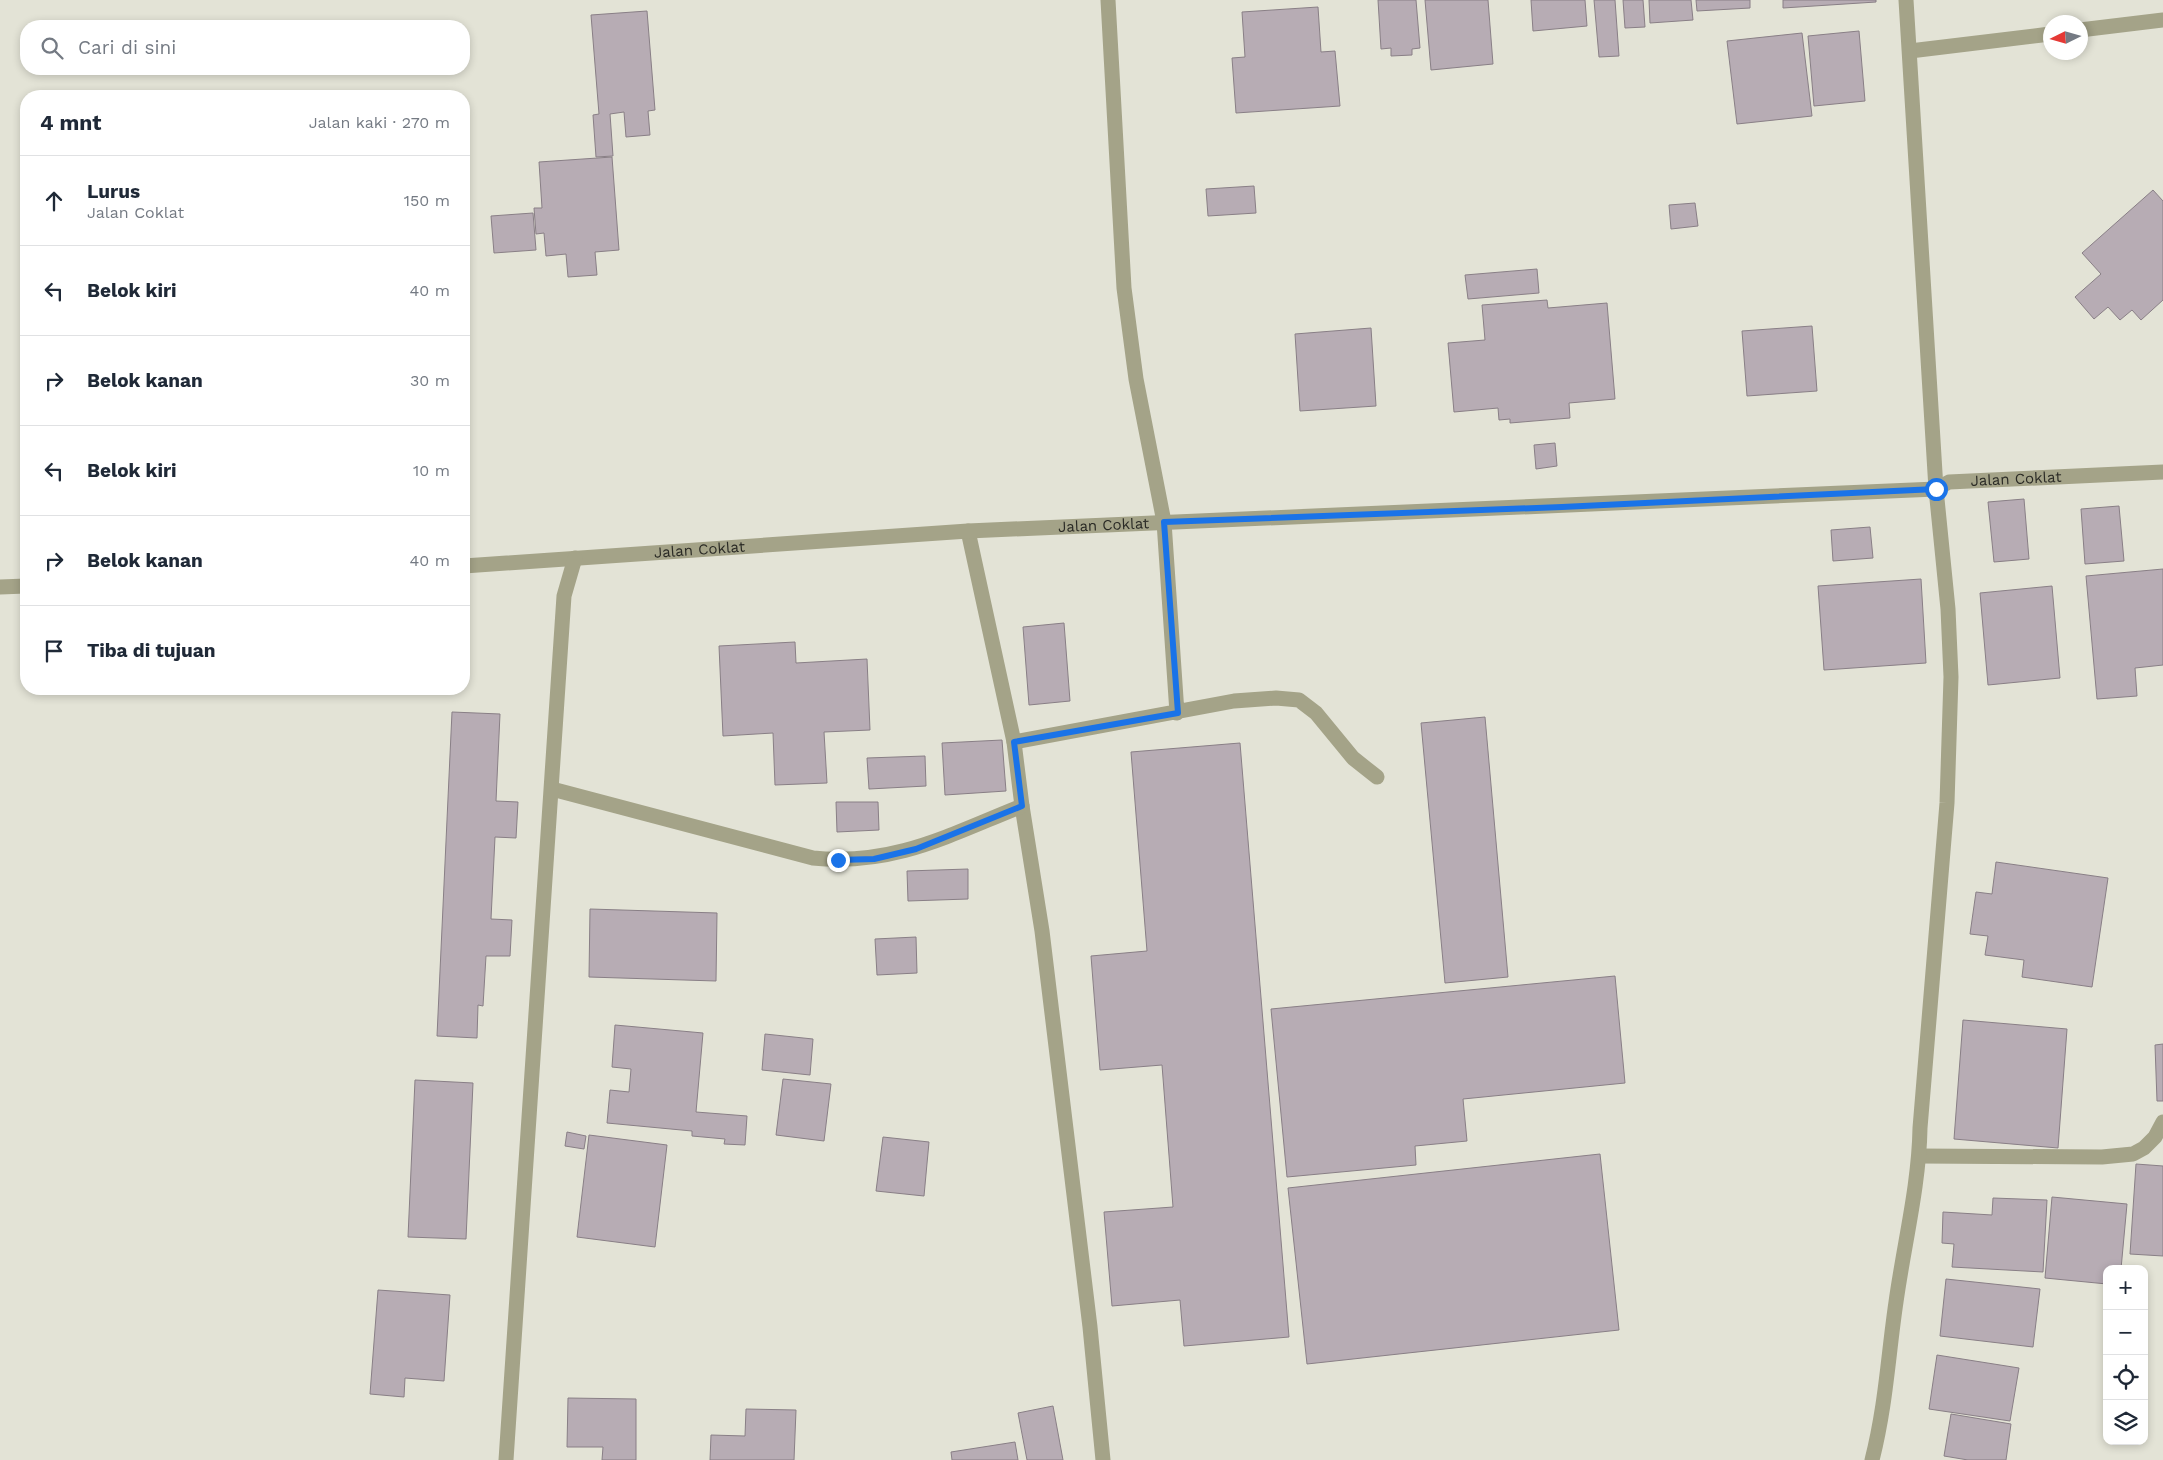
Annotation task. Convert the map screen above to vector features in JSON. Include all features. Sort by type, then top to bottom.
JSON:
[{"type":"street","points":[[1108,0],[1124,288],[1136,379],[1164,522],[1178,713]]},
{"type":"street","points":[[1872,1460],[1882,1419],[1890,1366],[1895,1303],[1919,1156],[1947,803],[1951,677],[1948,609],[1936,489],[1906,0]]},
{"type":"street","points":[[2088,29],[2163,20]]},
{"type":"street","points":[[1910,51],[2043,35]]},
{"type":"street","name":"Jalan Coklat","points":[[470,566],[968,531],[1562,507],[1936,489],[1949,482],[2163,472]]},
{"type":"street","points":[[968,531],[1014,742],[1022,806],[1044,941],[1090,1327],[1103,1460]]},
{"type":"street","points":[[506,1460],[564,596],[574,558]]},
{"type":"street","points":[[0,586],[20,586]]},
{"type":"street","points":[[1014,742],[1178,713],[1234,701],[1276,698],[1299,700],[1316,713],[1354,758],[1378,776]]},
{"type":"street","points":[[552,789],[813,858],[838,860],[874,859],[916,849],[1022,806]]},
{"type":"street","points":[[1919,1156],[2093,1158],[2133,1154],[2144,1148],[2154,1137],[2163,1122]]},
{"type":"building","points":[[1378,0],[1416,0],[1420,48],[1412,49],[1412,55],[1391,56],[1391,48],[1381,49]]},
{"type":"building","points":[[1425,0],[1488,0],[1493,64],[1431,70]]},
{"type":"building","points":[[1531,0],[1585,0],[1587,26],[1533,31]]},
{"type":"building","points":[[1594,0],[1615,0],[1619,56],[1599,57]]},
{"type":"building","points":[[1623,0],[1643,0],[1645,27],[1625,28]]},
{"type":"building","points":[[1649,0],[1691,0],[1693,20],[1650,23]]},
{"type":"building","points":[[1696,0],[1750,0],[1750,8],[1697,11]]},
{"type":"building","points":[[1783,0],[1876,0],[1876,2],[1783,8]]},
{"type":"building","points":[[1318,7],[1321,52],[1335,51],[1340,106],[1236,113],[1232,58],[1245,57],[1242,12]]},
{"type":"building","points":[[647,11],[655,110],[648,111],[650,135],[626,137],[624,112],[610,114],[613,156],[596,157],[593,115],[599,114],[591,15]]},
{"type":"building","points":[[1859,31],[1865,101],[1814,106],[1808,36]]},
{"type":"building","points":[[1802,33],[1812,116],[1737,124],[1727,41]]},
{"type":"building","points":[[612,157],[619,250],[595,252],[597,275],[568,277],[566,254],[546,256],[544,233],[536,234],[534,208],[542,208],[539,162]]},
{"type":"building","points":[[1254,186],[1256,213],[1208,216],[1206,189]]},
{"type":"building","points":[[2153,190],[2163,201],[2163,300],[2141,320],[2132,310],[2120,320],[2108,307],[2094,319],[2075,297],[2101,274],[2082,253]]},
{"type":"building","points":[[1695,203],[1698,226],[1671,229],[1669,205]]},
{"type":"building","points":[[533,213],[536,250],[494,253],[491,216]]},
{"type":"building","points":[[1537,269],[1539,293],[1468,299],[1465,275]]},
{"type":"building","points":[[1547,300],[1548,308],[1607,303],[1615,399],[1569,403],[1570,418],[1510,423],[1510,419],[1499,420],[1498,408],[1454,412],[1448,343],[1485,340],[1482,305]]},
{"type":"building","points":[[1812,326],[1817,391],[1747,396],[1742,331]]},
{"type":"building","points":[[1371,328],[1376,406],[1300,411],[1295,334]]},
{"type":"building","points":[[1555,443],[1557,466],[1536,469],[1534,445]]},
{"type":"building","points":[[2024,499],[2029,559],[1994,562],[1988,502]]},
{"type":"building","points":[[2119,506],[2124,561],[2085,564],[2081,509]]},
{"type":"building","points":[[1870,527],[1873,558],[1833,561],[1831,530]]},
{"type":"building","points":[[2163,569],[2163,665],[2135,668],[2137,696],[2097,699],[2086,576]]},
{"type":"building","points":[[1921,579],[1926,663],[1824,670],[1818,586]]},
{"type":"building","points":[[2052,586],[2060,678],[1988,685],[1980,593]]},
{"type":"building","points":[[1064,623],[1070,701],[1029,705],[1023,627]]},
{"type":"building","points":[[795,642],[796,663],[867,659],[870,730],[824,732],[827,783],[775,785],[773,733],[723,736],[719,646]]},
{"type":"building","points":[[452,712],[500,714],[496,801],[518,802],[516,838],[495,837],[491,919],[512,920],[510,956],[486,956],[483,1006],[478,1005],[477,1038],[437,1036]]},
{"type":"building","points":[[1485,717],[1508,977],[1445,983],[1421,723]]},
{"type":"building","points":[[1002,740],[1006,791],[945,795],[942,743]]},
{"type":"building","points":[[1240,743],[1289,1337],[1184,1346],[1180,1300],[1112,1306],[1104,1212],[1173,1207],[1162,1065],[1100,1070],[1091,956],[1147,951],[1131,752]]},
{"type":"building","points":[[925,756],[926,786],[869,789],[867,758]]},
{"type":"building","points":[[836,802],[878,802],[879,830],[837,832]]},
{"type":"building","points":[[1996,862],[2108,878],[2092,987],[2022,977],[2024,960],[1985,955],[1988,936],[1970,934],[1976,892],[1992,894]]},
{"type":"building","points":[[968,869],[968,899],[908,901],[907,871]]},
{"type":"building","points":[[590,909],[717,913],[716,981],[589,977]]},
{"type":"building","points":[[916,937],[917,973],[877,975],[875,939]]},
{"type":"building","points":[[1615,976],[1625,1083],[1463,1099],[1467,1141],[1415,1146],[1416,1165],[1287,1177],[1271,1009]]},
{"type":"building","points":[[1963,1020],[2067,1029],[2058,1148],[1954,1139]]},
{"type":"building","points":[[615,1025],[703,1033],[696,1112],[747,1116],[745,1145],[724,1144],[725,1139],[692,1136],[692,1131],[607,1123],[610,1090],[629,1092],[631,1069],[612,1067]]},
{"type":"building","points":[[765,1034],[813,1039],[810,1075],[762,1070]]},
{"type":"building","points":[[2163,1044],[2163,1101],[2157,1101],[2155,1045]]},
{"type":"building","points":[[783,1079],[831,1084],[824,1141],[776,1135]]},
{"type":"building","points":[[415,1080],[473,1083],[466,1239],[408,1237]]},
{"type":"building","points":[[567,1132],[586,1136],[584,1149],[565,1146]]},
{"type":"building","points":[[589,1135],[667,1145],[655,1247],[577,1237]]},
{"type":"building","points":[[883,1137],[929,1142],[924,1196],[876,1191]]},
{"type":"building","points":[[1600,1154],[1619,1330],[1307,1364],[1288,1188]]},
{"type":"building","points":[[2136,1164],[2163,1166],[2163,1256],[2130,1254]]},
{"type":"building","points":[[2052,1197],[2127,1204],[2121,1265],[2103,1265],[2103,1284],[2045,1278]]},
{"type":"building","points":[[1993,1198],[2047,1200],[2043,1272],[1952,1267],[1954,1244],[1942,1243],[1943,1212],[1992,1215]]},
{"type":"building","points":[[1946,1279],[2040,1289],[2033,1347],[1940,1336]]},
{"type":"building","points":[[378,1290],[450,1295],[444,1381],[405,1378],[404,1397],[370,1394]]},
{"type":"building","points":[[1937,1355],[2019,1368],[2010,1421],[1929,1409]]},
{"type":"building","points":[[568,1398],[636,1399],[636,1460],[602,1460],[603,1447],[567,1447]]},
{"type":"building","points":[[1053,1406],[1063,1460],[1027,1460],[1018,1413]]},
{"type":"building","points":[[746,1409],[796,1410],[794,1460],[710,1460],[711,1435],[745,1436]]},
{"type":"building","points":[[1951,1414],[2011,1424],[2006,1460],[1968,1460],[1944,1456]]},
{"type":"building","points":[[1015,1442],[1018,1460],[952,1460],[951,1452]]},
{"type":"route","points":[[838,860],[874,859],[916,849],[1022,806],[1014,742],[1178,713],[1164,522],[1562,507],[1936,489]]}]
